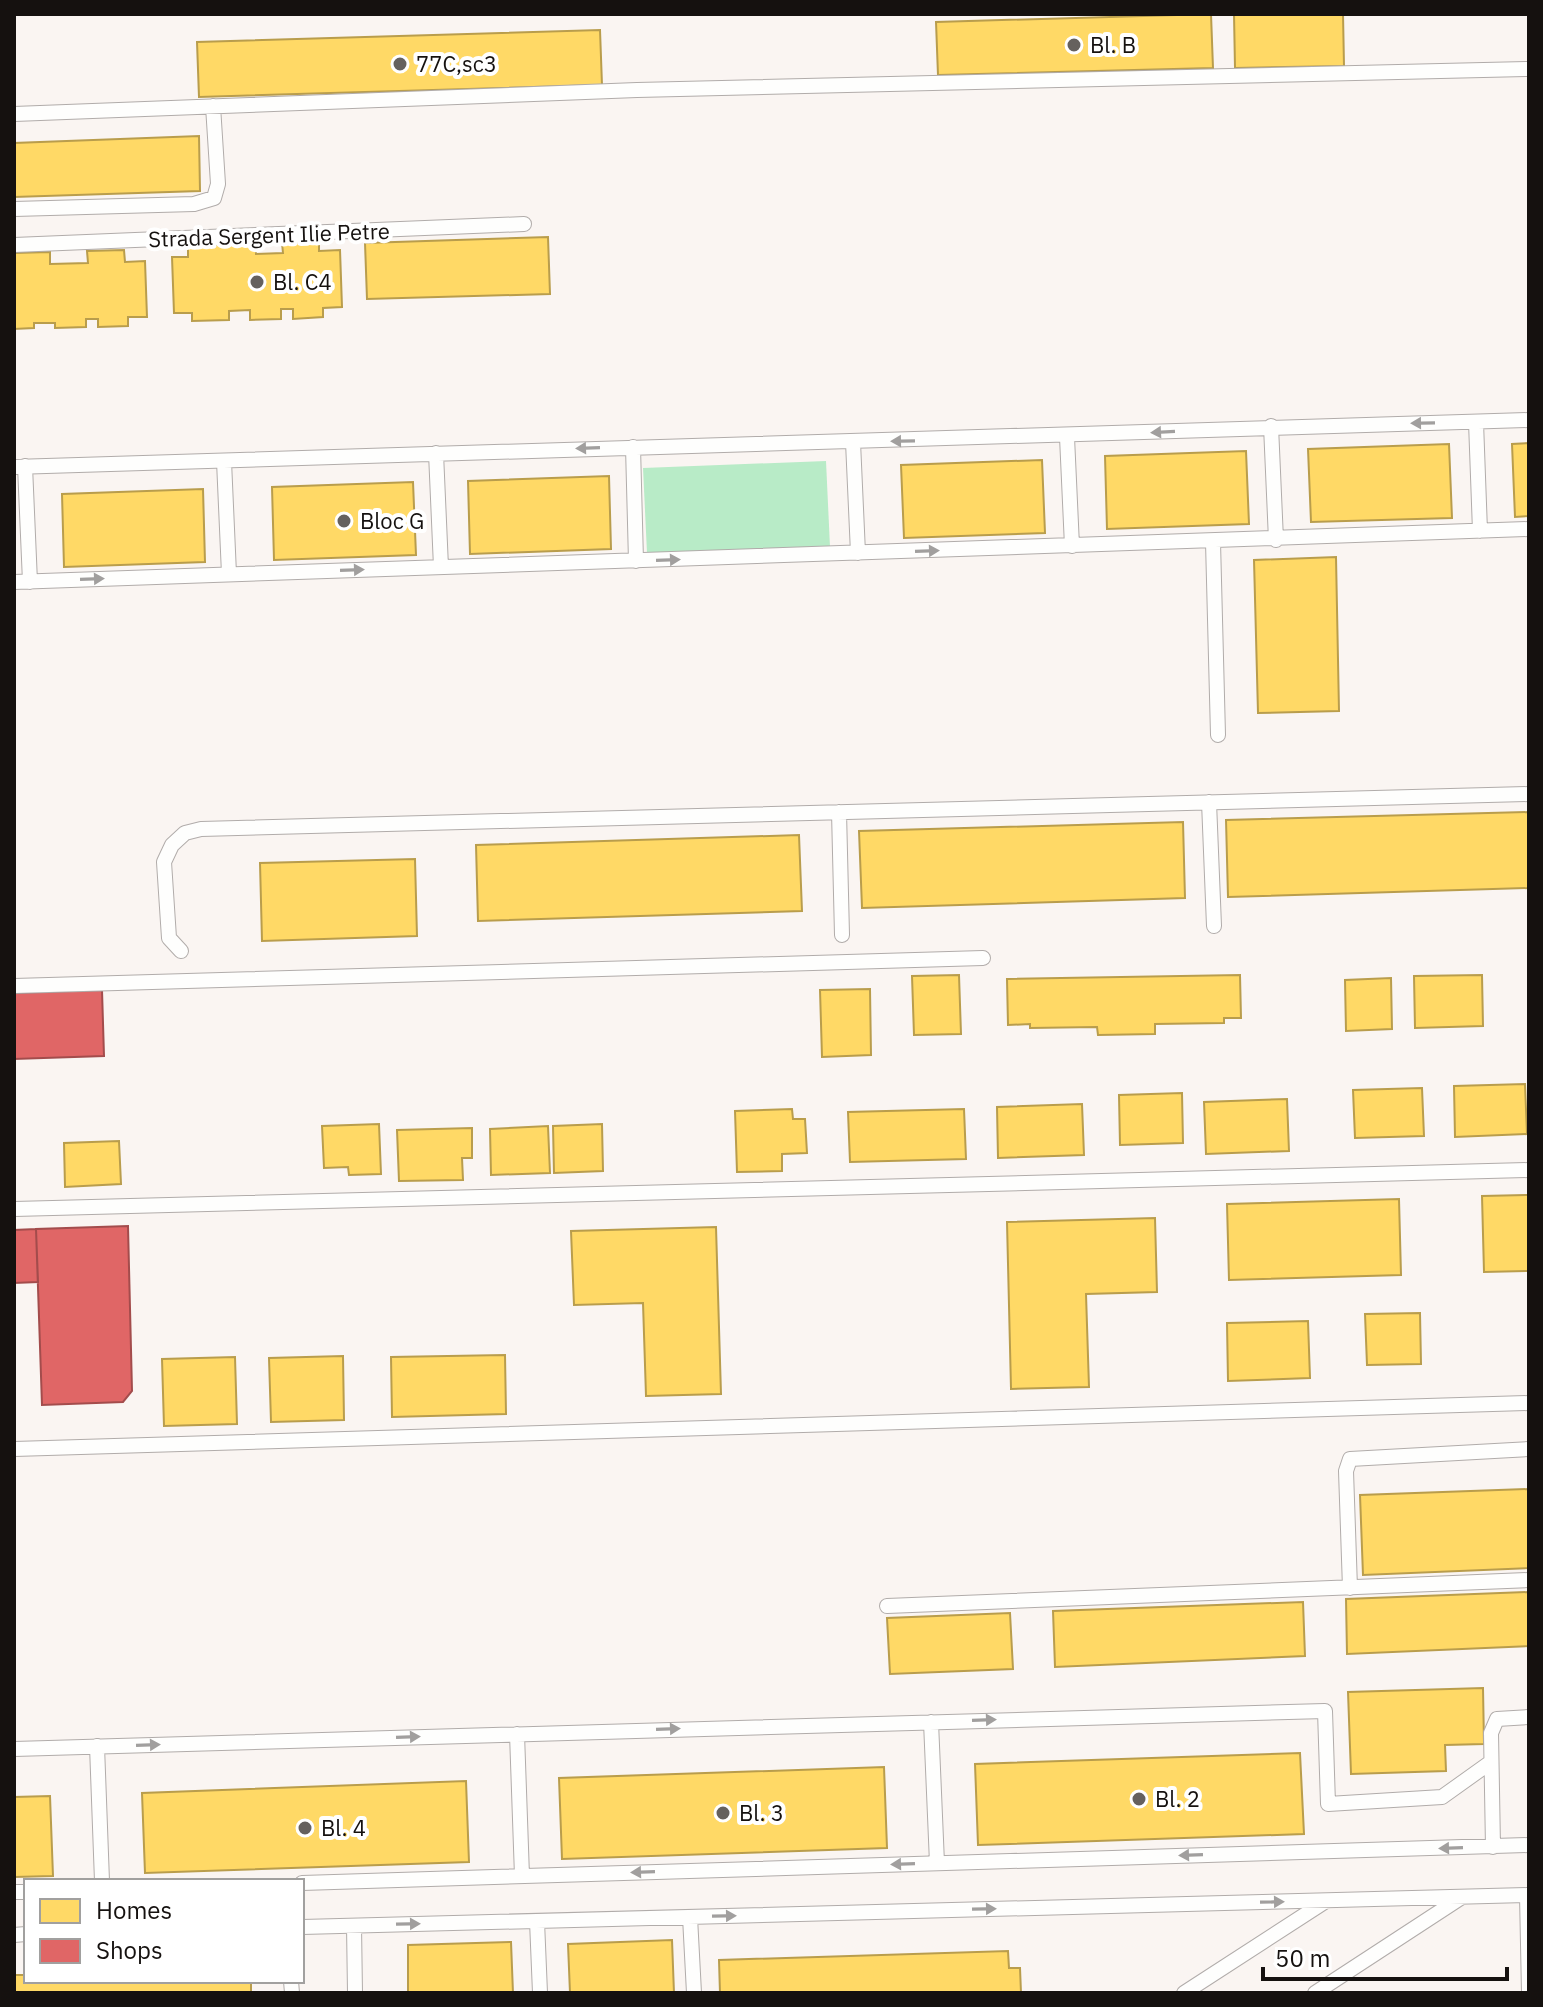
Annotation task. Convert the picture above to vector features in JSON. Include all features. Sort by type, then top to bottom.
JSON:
[{"type":"lane","points":[[14,114],[637,90],[1529,69]]},
{"type":"lane","points":[[14,209],[194,204],[214,198],[218,184],[213,106]]},
{"type":"lane","name":"Strada Sergent Ilie Petre","points":[[14,245],[524,224]]},
{"type":"lane","points":[[30,582],[20,467],[633,447],[1067,437],[1271,426],[1529,420]]},
{"type":"lane","points":[[1476,422],[1480,531]]},
{"type":"lane","points":[[1271,426],[1276,540]]},
{"type":"lane","points":[[1067,437],[1072,546]]},
{"type":"lane","points":[[853,442],[858,553]]},
{"type":"lane","points":[[633,447],[636,561]]},
{"type":"lane","points":[[436,453],[441,567]]},
{"type":"lane","points":[[224,461],[229,574]]},
{"type":"lane","points":[[14,582],[1529,529]]},
{"type":"lane","points":[[1213,542],[1218,735]]},
{"type":"lane","points":[[181,951],[169,938],[164,862],[172,845],[185,833],[201,829],[1529,794]]},
{"type":"lane","points":[[1209,802],[1214,926]]},
{"type":"lane","points":[[839,812],[842,935]]},
{"type":"lane","points":[[14,986],[983,958]]},
{"type":"lane","points":[[14,1209],[1529,1170]]},
{"type":"lane","points":[[14,1449],[1529,1403]]},
{"type":"lane","points":[[1350,1588],[1346,1471],[1350,1459],[1529,1449]]},
{"type":"lane","points":[[887,1606],[1529,1580]]},
{"type":"lane","points":[[14,1749],[1325,1711],[1328,1804],[1442,1797],[1491,1762]]},
{"type":"lane","points":[[1493,1847],[1491,1733],[1497,1719],[1529,1717]]},
{"type":"lane","points":[[931,1722],[937,1863]]},
{"type":"lane","points":[[517,1734],[522,1876]]},
{"type":"lane","points":[[97,1746],[102,1879]]},
{"type":"lane","points":[[304,1883],[1529,1845]]},
{"type":"lane","points":[[304,1927],[1528,1895],[1529,1993]]},
{"type":"lane","points":[[1315,1993],[1462,1897]]},
{"type":"lane","points":[[1184,1993],[1326,1901]]},
{"type":"lane","points":[[690,1917],[694,1993]]},
{"type":"lane","points":[[537,1921],[540,1993]]},
{"type":"lane","points":[[354,1926],[355,1993]]},
{"type":"green space","points":[[826,461],[830,547],[647,553],[643,468]]},
{"type":"building: Homes","name":"Bl. B","points":[[1211,14],[1213,68],[938,75],[936,22]]},
{"type":"building: Homes","points":[[1234,14],[1343,14],[1344,66],[1235,68]]},
{"type":"building: Homes","name":"77C,sc3","points":[[600,30],[602,85],[199,97],[197,42]]},
{"type":"building: Homes","points":[[199,136],[200,191],[14,197],[14,143]]},
{"type":"building: Homes","points":[[548,237],[550,294],[367,299],[365,243]]},
{"type":"building: Homes","name":"Bl. C4","points":[[319,242],[319,251],[340,250],[342,307],[323,308],[323,317],[293,319],[293,309],[281,309],[281,319],[250,320],[250,310],[229,311],[229,320],[192,321],[192,313],[174,313],[172,257],[188,257],[188,246],[256,244],[256,254],[283,253],[282,243]]},
{"type":"building: Homes","points":[[124,250],[125,262],[145,261],[147,317],[128,317],[128,326],[98,327],[98,319],[86,319],[86,327],[55,328],[55,323],[34,323],[34,328],[14,329],[14,253],[50,252],[50,264],[88,263],[87,251]]},
{"type":"building: Homes","points":[[1529,443],[1529,516],[1515,517],[1512,444]]},
{"type":"building: Homes","points":[[1449,444],[1452,518],[1311,522],[1308,449]]},
{"type":"building: Homes","points":[[1246,451],[1249,524],[1107,529],[1105,456]]},
{"type":"building: Homes","points":[[1042,460],[1045,533],[904,538],[901,465]]},
{"type":"building: Homes","points":[[609,476],[611,549],[470,554],[468,481]]},
{"type":"building: Homes","name":"Bloc G","points":[[413,482],[416,555],[274,560],[272,487]]},
{"type":"building: Homes","points":[[203,489],[205,562],[64,567],[62,494]]},
{"type":"building: Homes","points":[[1336,557],[1339,711],[1258,713],[1254,560]]},
{"type":"building: Homes","points":[[1529,812],[1529,888],[1228,897],[1226,820]]},
{"type":"building: Homes","points":[[1183,822],[1185,898],[862,908],[859,831]]},
{"type":"building: Homes","points":[[799,835],[802,911],[478,921],[476,845]]},
{"type":"building: Homes","points":[[415,859],[417,936],[262,941],[260,863]]},
{"type":"building: Homes","points":[[959,975],[961,1034],[914,1035],[912,976]]},
{"type":"building: Homes","points":[[1240,975],[1241,1018],[1224,1018],[1224,1023],[1155,1024],[1155,1034],[1098,1035],[1097,1027],[1030,1028],[1030,1024],[1008,1025],[1007,979]]},
{"type":"building: Homes","points":[[1482,975],[1483,1026],[1415,1028],[1414,976]]},
{"type":"building: Homes","points":[[1391,978],[1392,1029],[1346,1031],[1345,980]]},
{"type":"building: Homes","points":[[870,989],[871,1055],[822,1057],[820,990]]},
{"type":"building: Homes","points":[[1525,1084],[1527,1134],[1455,1137],[1454,1086]]},
{"type":"building: Homes","points":[[1422,1088],[1424,1136],[1355,1138],[1353,1090]]},
{"type":"building: Homes","points":[[1182,1093],[1183,1143],[1120,1145],[1119,1095]]},
{"type":"building: Homes","points":[[1287,1099],[1289,1151],[1206,1154],[1204,1102]]},
{"type":"building: Homes","points":[[1082,1104],[1084,1155],[998,1158],[997,1107]]},
{"type":"building: Homes","points":[[792,1109],[793,1119],[805,1119],[807,1153],[782,1154],[782,1171],[737,1172],[735,1111]]},
{"type":"building: Homes","points":[[964,1109],[966,1159],[850,1162],[848,1112]]},
{"type":"building: Homes","points":[[379,1124],[381,1174],[349,1175],[348,1167],[324,1168],[322,1126]]},
{"type":"building: Homes","points":[[602,1124],[603,1171],[554,1173],[553,1126]]},
{"type":"building: Homes","points":[[548,1126],[550,1173],[491,1175],[490,1129]]},
{"type":"building: Homes","points":[[472,1128],[472,1158],[462,1158],[463,1180],[399,1181],[397,1130]]},
{"type":"building: Homes","points":[[119,1141],[121,1184],[65,1187],[64,1143]]},
{"type":"building: Homes","points":[[1529,1195],[1529,1271],[1484,1272],[1482,1196]]},
{"type":"building: Homes","points":[[1399,1199],[1401,1275],[1229,1280],[1227,1204]]},
{"type":"building: Homes","points":[[1155,1218],[1157,1292],[1086,1294],[1089,1387],[1011,1389],[1007,1222]]},
{"type":"building: Homes","points":[[716,1227],[721,1394],[646,1396],[643,1303],[574,1305],[571,1231]]},
{"type":"building: Homes","points":[[1420,1313],[1421,1364],[1367,1365],[1365,1314]]},
{"type":"building: Homes","points":[[1308,1321],[1310,1378],[1228,1381],[1227,1323]]},
{"type":"building: Homes","points":[[505,1355],[506,1414],[392,1417],[391,1357]]},
{"type":"building: Homes","points":[[343,1356],[344,1420],[271,1422],[269,1358]]},
{"type":"building: Homes","points":[[235,1357],[237,1424],[164,1426],[162,1359]]},
{"type":"building: Homes","points":[[1529,1489],[1529,1568],[1363,1575],[1360,1495]]},
{"type":"building: Homes","points":[[1529,1592],[1529,1646],[1347,1654],[1346,1599]]},
{"type":"building: Homes","points":[[1303,1602],[1305,1656],[1055,1667],[1053,1611]]},
{"type":"building: Homes","points":[[1010,1613],[1013,1669],[890,1674],[887,1618]]},
{"type":"building: Homes","points":[[1483,1688],[1484,1744],[1445,1745],[1446,1771],[1351,1774],[1348,1692]]},
{"type":"building: Homes","name":"Bl. 2","points":[[1300,1753],[1304,1834],[978,1845],[975,1764]]},
{"type":"building: Homes","name":"Bl. 3","points":[[884,1767],[887,1848],[562,1859],[559,1778]]},
{"type":"building: Homes","name":"Bl. 4","points":[[466,1781],[469,1862],[145,1873],[142,1793]]},
{"type":"building: Homes","points":[[50,1796],[53,1876],[14,1877],[14,1797]]},
{"type":"building: Homes","points":[[672,1940],[674,1993],[570,1993],[568,1944]]},
{"type":"building: Homes","points":[[511,1942],[513,1993],[408,1993],[408,1945]]},
{"type":"building: Homes","points":[[1008,1951],[1009,1968],[1020,1968],[1021,1993],[720,1993],[719,1960]]},
{"type":"building: Homes","points":[[14,1975],[24,1975],[24,1983],[251,1983],[251,1993],[14,1993]]},
{"type":"building: Shops","points":[[102,990],[104,1056],[14,1059],[14,993]]},
{"type":"building: Shops","points":[[128,1226],[132,1391],[123,1402],[42,1405],[36,1229]]},
{"type":"building: Shops","points":[[36,1229],[38,1282],[14,1283],[14,1230]]},
{"type":"place","name":"Bl. B","points":[[1074,45]]},
{"type":"place","name":"77C,sc3","points":[[400,64]]},
{"type":"place","name":"Bl. C4","points":[[257,282]]},
{"type":"place","name":"Bloc G","points":[[344,521]]},
{"type":"place","name":"Bl. 2","points":[[1139,1799]]},
{"type":"place","name":"Bl. 3","points":[[723,1813]]},
{"type":"place","name":"Bl. 4","points":[[305,1828]]}]
